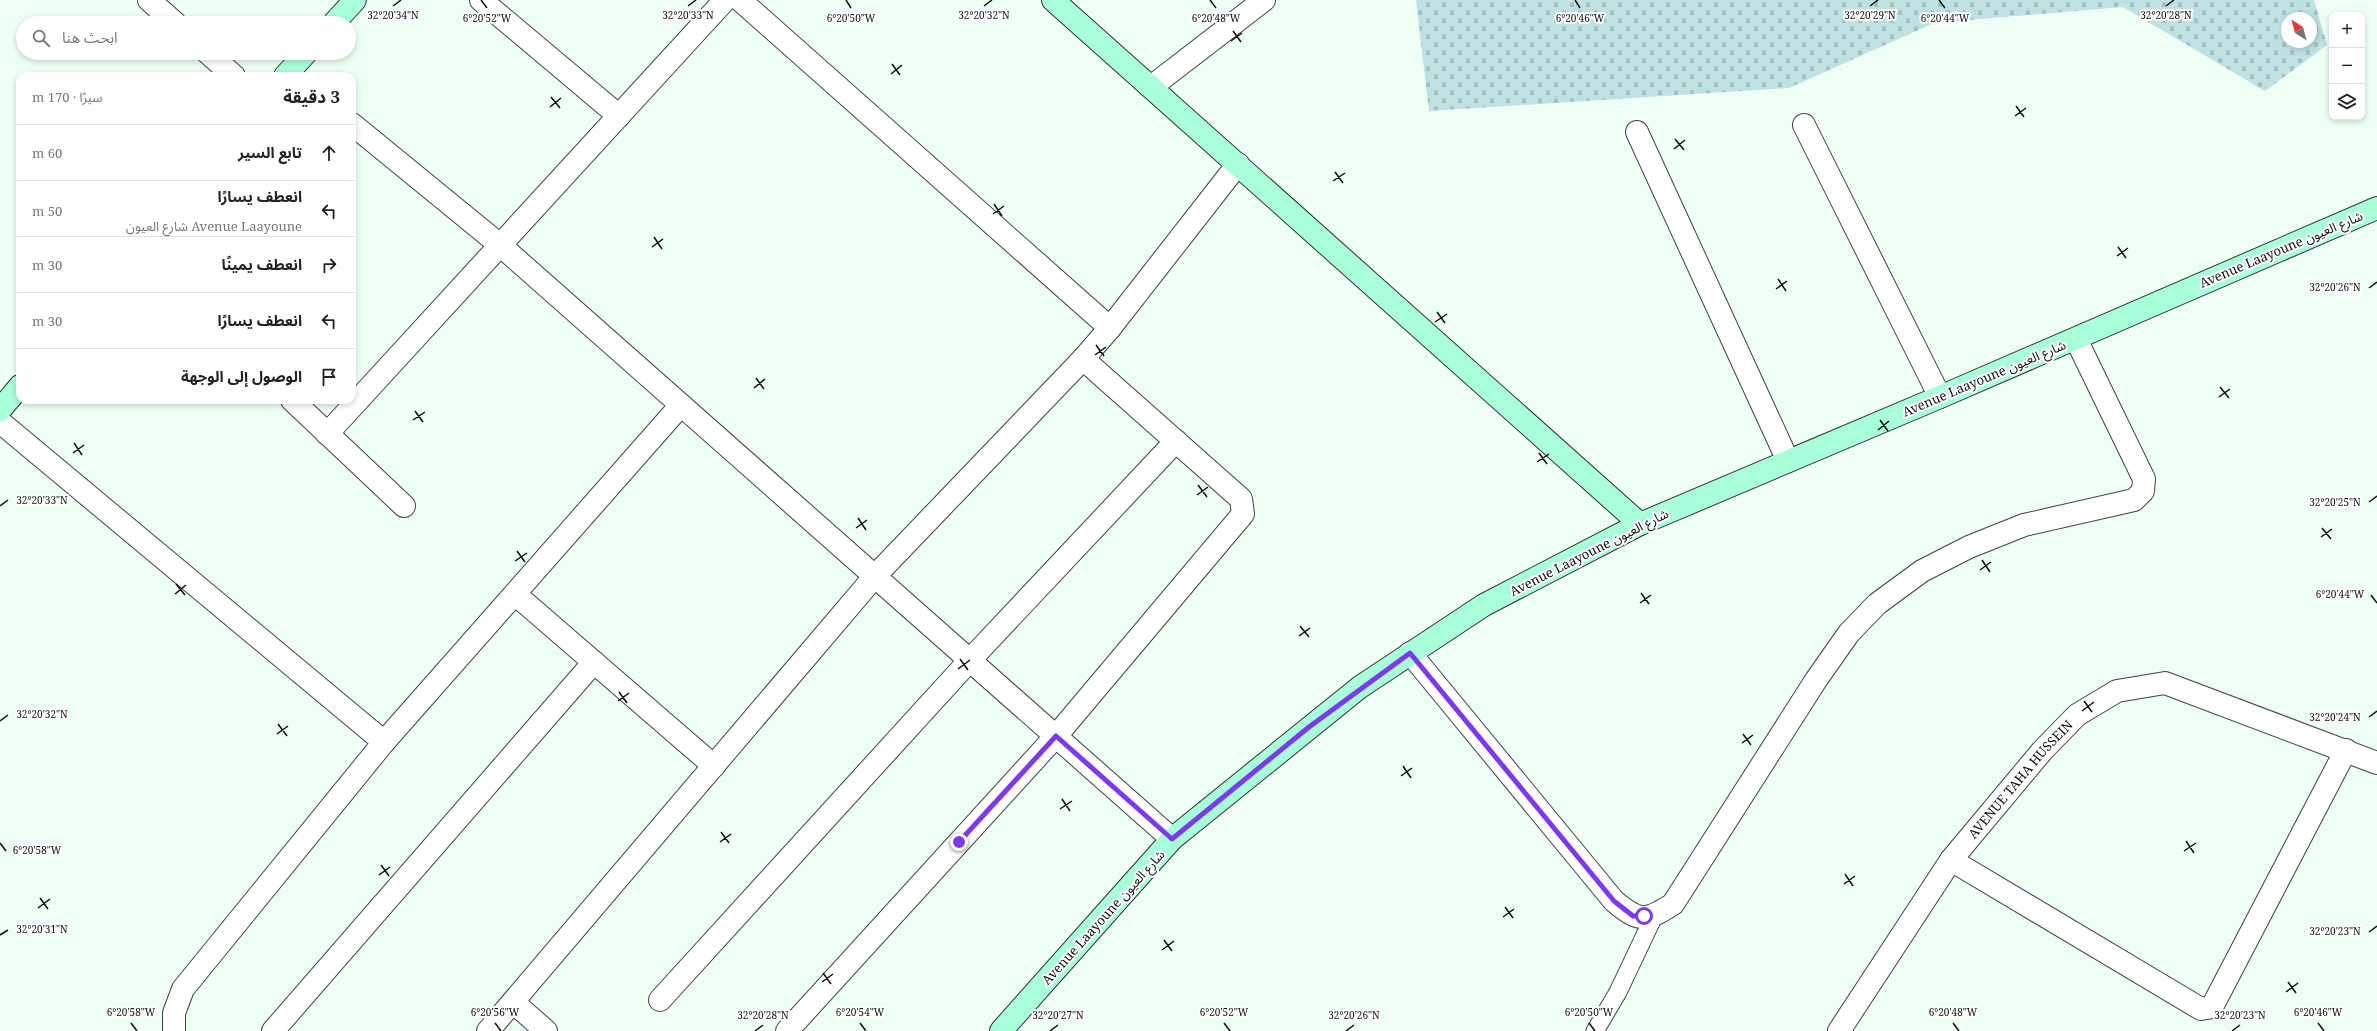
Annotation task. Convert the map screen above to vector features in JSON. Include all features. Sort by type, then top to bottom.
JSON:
[{"type":"main road","points":[[340,16],[355,0]]},
{"type":"main road","points":[[1053,0],[1640,524]]},
{"type":"main road","points":[[291,72],[301,60]]},
{"type":"main road","name":"Avenue Laayoune شارع العيون","points":[[1001,1031],[1172,839],[1309,727],[1410,653],[1491,602],[1640,524],[2076,339],[2377,208]]},
{"type":"main road","points":[[0,410],[16,391]]},
{"type":"street","points":[[149,0],[167,16]]},
{"type":"street","points":[[481,0],[619,116]]},
{"type":"street","points":[[356,403],[725,0]]},
{"type":"street","points":[[740,0],[1110,328]]},
{"type":"street","points":[[1151,87],[1264,0]]},
{"type":"street","points":[[216,60],[229,72]]},
{"type":"street","points":[[1804,125],[1940,397]]},
{"type":"street","points":[[356,127],[500,245],[1172,839]]},
{"type":"street","points":[[1637,132],[1788,461]]},
{"type":"street","points":[[488,1031],[875,576],[1083,359],[1110,328],[1238,164]]},
{"type":"street","points":[[1410,653],[1614,901],[1633,916],[1654,916],[1673,904],[1820,674],[1849,633],[1877,604],[1922,571],[1968,547],[2024,525],[2134,500],[2143,491],[2144,479],[2076,339]]},
{"type":"street","points":[[787,1031],[1056,736],[1242,514],[1241,499],[1083,359]]},
{"type":"street","points":[[296,404],[404,506]]},
{"type":"street","points":[[328,434],[355,404]]},
{"type":"street","points":[[174,1031],[174,1012],[183,989],[384,742],[682,405]]},
{"type":"street","points":[[0,422],[384,742]]},
{"type":"street","points":[[660,1000],[970,660],[1176,441]]},
{"type":"street","points":[[515,594],[714,766]]},
{"type":"street","points":[[273,1031],[594,662]]},
{"type":"street","name":"AVENUE TAHA HUSSEIN","points":[[1839,1031],[1951,860],[2052,741],[2078,716],[2118,691],[2165,683],[2346,750],[2377,763]]},
{"type":"street","points":[[1951,860],[2201,1009],[2212,1007],[2346,750]]},
{"type":"street","points":[[513,1002],[546,1031]]},
{"type":"lane","points":[[1594,1031],[1618,992],[1654,916]]},
{"type":"green space","points":[[1416,0],[2314,0],[2327,45],[2265,91],[2123,7],[1934,23],[1789,88],[1429,111]]},
{"type":"route","points":[[959,842],[1056,736],[1172,839],[1360,687],[1410,653],[1614,901],[1633,916],[1644,916]]}]
